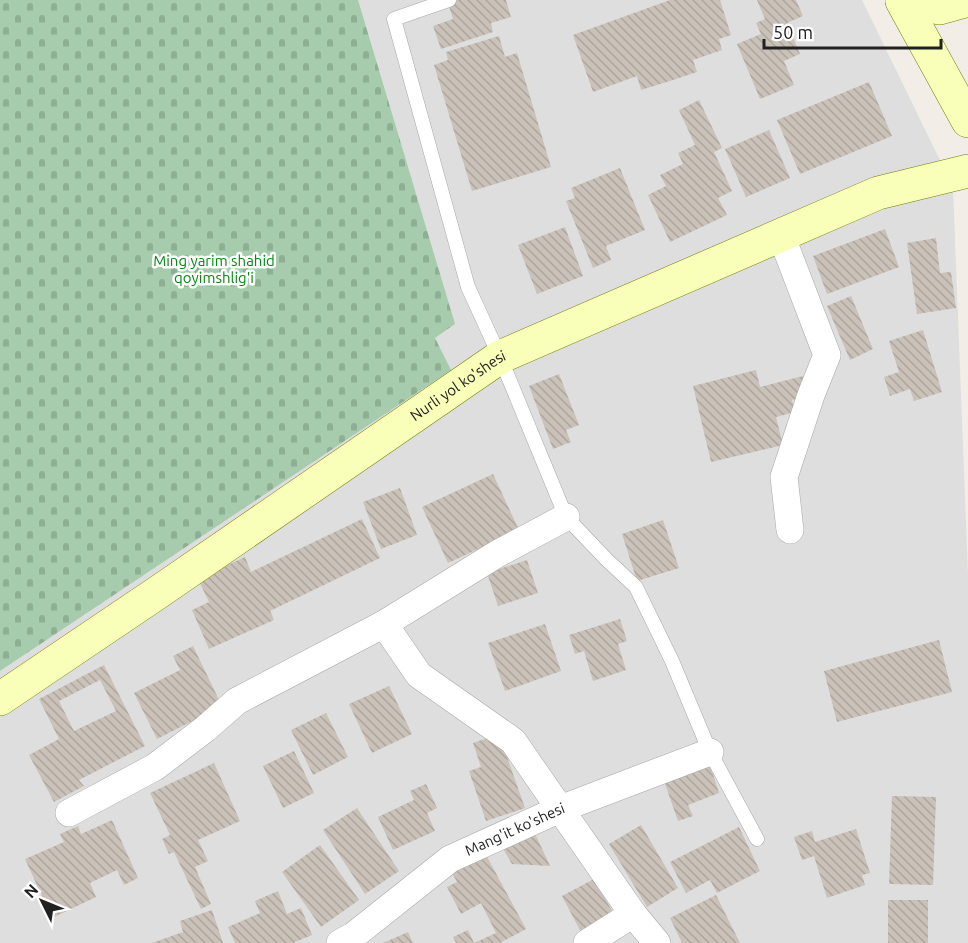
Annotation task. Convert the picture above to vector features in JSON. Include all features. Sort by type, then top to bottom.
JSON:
[{"type":"street","points":[[902,0],[940,8],[968,0]]},
{"type":"street","points":[[902,0],[968,121]]},
{"type":"street","name":"Nurli yol ko'shesi","points":[[0,699],[500,357],[878,193],[968,171]]},
{"type":"street","points":[[781,235],[827,355],[810,395],[784,477],[790,530]]},
{"type":"street","points":[[69,813],[155,766],[205,729],[237,701],[384,624],[497,554],[566,517]]},
{"type":"street","points":[[384,624],[419,675],[513,741],[633,914],[657,943]]},
{"type":"street","name":"Mang'it ko'shesi","points":[[340,943],[353,936],[450,859],[560,809],[710,752]]},
{"type":"street","points":[[587,943],[633,914]]},
{"type":"lane","points":[[449,0],[394,19],[468,287],[500,357],[566,517],[636,587],[672,662],[710,752],[757,839]]},
{"type":"shaded area","points":[[0,0],[862,0],[953,187],[968,575],[968,943],[0,943]]},
{"type":"green space","name":"Ming yarim shahid qoyimshlig'i","points":[[0,0],[358,0],[455,324],[435,338],[451,370],[0,671]]},
{"type":"building","points":[[458,0],[506,0],[511,17],[491,23],[493,32],[441,49],[433,26],[453,19],[448,3]]},
{"type":"building","points":[[670,0],[720,0],[731,35],[719,39],[722,50],[693,60],[697,72],[673,80],[641,90],[637,76],[593,92],[573,35]]},
{"type":"building","points":[[757,0],[796,0],[803,16],[787,23],[800,54],[784,61],[794,85],[760,99],[737,44],[761,34],[756,23],[765,19]]},
{"type":"building","points":[[499,36],[505,57],[517,53],[551,167],[472,191],[434,65],[448,60],[446,52]]},
{"type":"building","points":[[869,82],[892,136],[800,174],[777,120]]},
{"type":"building","points":[[699,100],[722,148],[714,152],[732,191],[718,198],[727,215],[670,242],[648,195],[666,186],[660,175],[683,164],[678,153],[695,145],[679,110]]},
{"type":"building","points":[[769,130],[790,178],[746,197],[725,149]]},
{"type":"building","points":[[620,168],[645,230],[606,246],[611,260],[593,268],[566,201],[575,198],[571,188]]},
{"type":"building","points":[[565,227],[583,276],[537,294],[518,245]]},
{"type":"building","points":[[885,229],[899,267],[827,294],[813,256]]},
{"type":"building","points":[[936,238],[940,273],[951,272],[956,308],[917,314],[907,243]]},
{"type":"building","points":[[851,296],[873,349],[850,360],[827,306]]},
{"type":"building","points":[[923,330],[942,392],[914,401],[910,389],[890,396],[884,377],[899,372],[889,341]]},
{"type":"building","points":[[756,370],[760,387],[803,376],[808,397],[792,400],[795,412],[776,417],[783,445],[711,462],[693,386]]},
{"type":"building","points":[[559,374],[579,425],[566,430],[571,442],[553,449],[529,386]]},
{"type":"building","points":[[493,474],[519,530],[448,563],[422,507]]},
{"type":"building","points":[[400,488],[417,535],[381,549],[363,502]]},
{"type":"building","points":[[362,519],[380,558],[270,611],[274,620],[209,649],[192,610],[209,602],[198,579],[245,557],[251,572]]},
{"type":"building","points":[[663,520],[679,568],[637,581],[622,534]]},
{"type":"building","points":[[527,560],[538,593],[498,606],[487,573]]},
{"type":"building","points":[[620,619],[627,641],[618,644],[626,670],[593,681],[584,651],[575,654],[569,635]]},
{"type":"building","points":[[545,624],[561,671],[505,691],[488,643]]},
{"type":"building","points":[[939,640],[952,692],[837,722],[824,671]]},
{"type":"building","points":[[193,646],[222,706],[157,739],[134,693],[180,670],[173,656]]},
{"type":"building","points":[[104,665],[145,746],[79,780],[84,786],[54,802],[29,755],[59,739],[39,699]],"holes":[[[100,680],[116,711],[74,731],[59,701]]]},
{"type":"building","points":[[389,686],[412,734],[372,753],[349,704]]},
{"type":"building","points":[[326,713],[348,757],[313,775],[291,730]]},
{"type":"building","points":[[499,734],[525,808],[486,821],[469,771],[481,767],[473,743]]},
{"type":"building","points":[[294,751],[314,793],[283,808],[263,766]]},
{"type":"building","points":[[214,763],[240,821],[198,840],[208,861],[195,867],[211,904],[201,909],[174,852],[169,854],[162,839],[170,835],[150,793]]},
{"type":"building","points":[[710,765],[719,793],[688,805],[693,816],[678,821],[664,781]]},
{"type":"building","points":[[426,784],[437,808],[427,813],[435,831],[393,850],[378,817],[414,800],[410,791]]},
{"type":"building","points":[[892,796],[936,797],[933,885],[889,884]]},
{"type":"building","points":[[357,808],[399,871],[365,894],[323,830]]},
{"type":"building","points":[[112,820],[138,878],[124,885],[117,870],[90,883],[96,897],[52,918],[25,859],[64,842],[60,834],[78,826],[81,834]]},
{"type":"building","points":[[641,825],[678,888],[647,907],[609,844]]},
{"type":"building","points":[[532,827],[550,866],[512,864],[499,842]]},
{"type":"building","points":[[739,827],[760,871],[717,893],[710,880],[686,893],[670,862]]},
{"type":"building","points":[[856,829],[870,873],[862,875],[865,885],[827,898],[814,856],[802,860],[794,837],[812,831],[815,842]]},
{"type":"building","points":[[320,845],[359,900],[321,927],[282,872]]},
{"type":"building","points":[[485,853],[526,929],[500,943],[474,943],[496,933],[481,903],[461,914],[447,887],[457,882],[451,871]]},
{"type":"building","points":[[594,879],[615,916],[582,934],[562,896]]},
{"type":"building","points":[[278,891],[287,914],[301,908],[312,935],[293,943],[235,943],[228,927],[260,913],[255,901]]},
{"type":"building","points":[[716,895],[740,943],[682,943],[670,918]]},
{"type":"building","points":[[888,900],[928,900],[928,943],[888,943]]},
{"type":"building","points":[[212,910],[223,943],[152,943],[183,932],[180,921]]},
{"type":"building","points":[[468,930],[474,943],[456,943],[453,937]]},
{"type":"building","points":[[408,932],[413,943],[383,943]]}]
